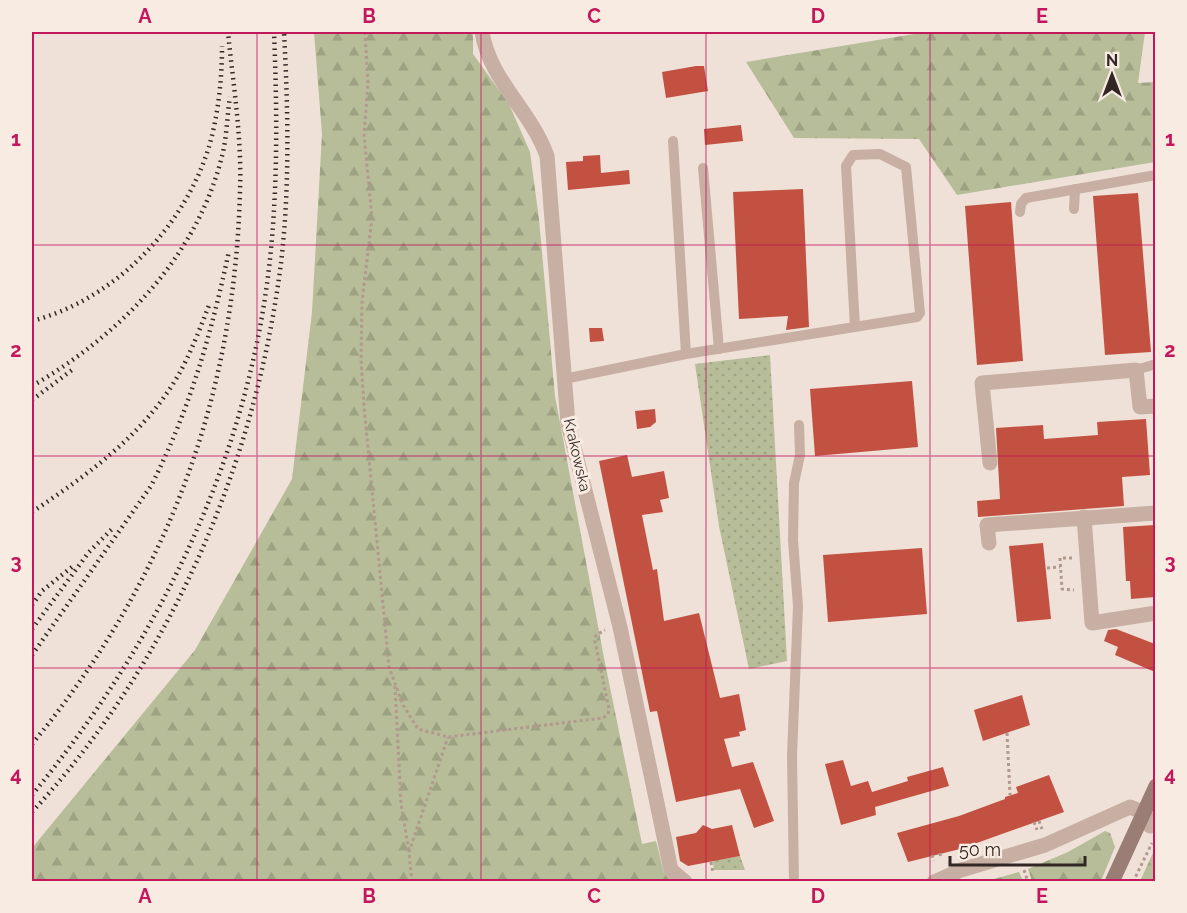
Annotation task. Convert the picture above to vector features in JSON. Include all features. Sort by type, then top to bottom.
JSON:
[{"type":"street","name":"Krakowska","points":[[482,32],[485,51],[495,73],[539,132],[547,156],[568,424],[620,627],[671,870],[685,882]]},
{"type":"street","points":[[990,463],[982,383],[1136,370],[1140,407],[1155,406]]},
{"type":"street","points":[[989,543],[987,525],[1155,513]]},
{"type":"street","points":[[1084,517],[1092,623],[1155,613]]},
{"type":"street","points":[[1123,882],[1152,822],[1155,786]]},
{"type":"street","points":[[934,882],[961,870],[1045,845],[1130,807],[1152,822]]},
{"type":"street","points":[[1112,882],[1152,822]]},
{"type":"lane","points":[[674,141],[686,354]]},
{"type":"lane","points":[[564,379],[686,354],[718,349],[855,327],[917,317],[920,313],[906,167],[880,154],[853,155],[846,166],[855,327]]},
{"type":"lane","points":[[703,168],[718,349]]},
{"type":"lane","points":[[1020,212],[1021,204],[1026,198],[1155,175],[1155,182]]},
{"type":"lane","points":[[1074,209],[1075,189]]},
{"type":"lane","points":[[1136,370],[1155,364]]},
{"type":"lane","points":[[794,882],[792,756],[798,606],[793,540],[794,492],[800,455],[800,425]]},
{"type":"path","points":[[365,32],[368,83],[364,135],[372,218],[362,302],[361,359],[378,568],[389,667],[403,705],[418,729],[448,737],[603,718],[608,714],[609,709],[596,635],[620,627]]},
{"type":"path","points":[[1079,557],[1060,558],[1060,567],[1062,591],[1081,589]]},
{"type":"path","points":[[1047,568],[1060,567]]},
{"type":"path","points":[[395,683],[401,804],[412,882]]},
{"type":"path","points":[[1007,733],[1010,795]]},
{"type":"path","points":[[409,852],[448,737]]},
{"type":"path","points":[[1034,822],[1040,829],[1039,820]]},
{"type":"path","points":[[1133,882],[1150,847],[1152,822]]},
{"type":"path","points":[[1150,847],[1155,850]]},
{"type":"path","points":[[940,853],[941,859]]},
{"type":"path","points":[[932,855],[934,861]]},
{"type":"path","points":[[711,862],[713,873]]},
{"type":"path","points":[[1024,870],[1028,882]]},
{"type":"green space","points":[[314,32],[473,32],[473,54],[509,104],[530,152],[539,219],[555,396],[604,658],[642,844],[656,841],[664,873],[671,881],[32,882],[32,848],[195,650],[292,479],[312,312],[322,134]]},
{"type":"green space","points":[[926,32],[1145,32],[1138,83],[1155,82],[1155,162],[957,195],[919,139],[794,138],[746,62]]},
{"type":"green space","points":[[770,355],[787,661],[749,669],[719,526],[695,364]]},
{"type":"green space","points":[[1105,831],[1110,833],[1115,847],[1101,881],[1032,881],[1028,869],[1068,852]]},
{"type":"green space","points":[[1153,853],[1155,881],[1140,881]]},
{"type":"green space","points":[[740,856],[745,870],[714,870],[713,861]]},
{"type":"green space","points":[[1019,872],[1023,881],[987,881]]},
{"type":"building","points":[[704,66],[708,91],[666,98],[662,72]]},
{"type":"building","points":[[741,125],[743,141],[705,145],[704,129]]},
{"type":"building","points":[[600,155],[601,173],[629,170],[630,184],[568,190],[566,162],[583,161],[583,156]]},
{"type":"building","points":[[803,189],[809,327],[786,330],[788,316],[739,319],[733,192]]},
{"type":"building","points":[[1138,193],[1151,352],[1105,355],[1093,196]]},
{"type":"building","points":[[1011,202],[1023,361],[977,365],[965,206]]},
{"type":"building","points":[[589,328],[602,328],[604,341],[590,342]]},
{"type":"building","points":[[912,381],[918,447],[815,456],[810,389]]},
{"type":"building","points":[[655,409],[656,422],[650,427],[637,429],[635,411]]},
{"type":"building","points":[[1146,419],[1150,475],[1122,477],[1124,506],[978,517],[977,501],[1000,499],[996,428],[1043,425],[1044,439],[1098,435],[1097,422]]},
{"type":"building","points":[[627,455],[632,477],[664,471],[669,498],[660,500],[663,512],[642,515],[653,570],[657,569],[664,621],[699,613],[720,698],[739,694],[746,730],[739,732],[740,736],[724,739],[732,767],[753,762],[774,821],[754,828],[740,789],[676,802],[657,711],[650,712],[599,461]]},
{"type":"building","points":[[1155,525],[1155,597],[1131,599],[1130,581],[1126,581],[1123,527]]},
{"type":"building","points":[[1043,543],[1051,619],[1017,622],[1009,546]]},
{"type":"building","points":[[922,548],[927,614],[828,622],[823,555]]},
{"type":"building","points":[[1116,629],[1155,644],[1155,672],[1115,655],[1118,647],[1104,641],[1108,630]]},
{"type":"building","points":[[1022,695],[1030,725],[983,741],[974,710]]},
{"type":"building","points":[[843,760],[851,786],[868,781],[872,792],[908,781],[907,777],[943,767],[949,786],[875,807],[876,815],[841,825],[825,764]]},
{"type":"building","points":[[1049,775],[1064,812],[960,849],[908,862],[897,833],[959,816],[1005,799],[1005,797],[1018,793],[1016,787]]},
{"type":"building","points":[[703,825],[712,829],[732,825],[740,856],[688,866],[680,861],[676,837],[696,833]]},
{"type":"railway","points":[[32,744],[79,683],[120,619],[155,553],[184,485],[207,415],[224,343],[235,267],[240,190],[238,130],[228,32]]},
{"type":"railway","points":[[32,795],[78,736],[119,675],[157,611],[190,544],[219,476],[242,405],[259,333],[273,231],[276,145],[274,32]]},
{"type":"railway","points":[[32,812],[81,754],[126,691],[165,626],[199,557],[228,485],[251,412],[269,338],[281,263],[286,205],[287,147],[284,32]]},
{"type":"railway","points":[[32,321],[62,311],[90,297],[116,279],[141,258],[181,208],[208,150],[219,99],[222,46]]},
{"type":"railway","points":[[32,386],[95,343],[151,290],[174,260],[194,227],[210,193],[224,149],[230,97]]},
{"type":"railway","points":[[32,655],[151,486],[177,429],[198,371],[229,251]]},
{"type":"railway","points":[[32,512],[93,469],[130,437],[146,419],[162,400],[181,370],[210,303]]},
{"type":"railway","points":[[32,400],[72,370]]},
{"type":"railway","points":[[32,629],[89,552],[112,529]]},
{"type":"railway","points":[[32,605],[42,591],[73,566]]}]
